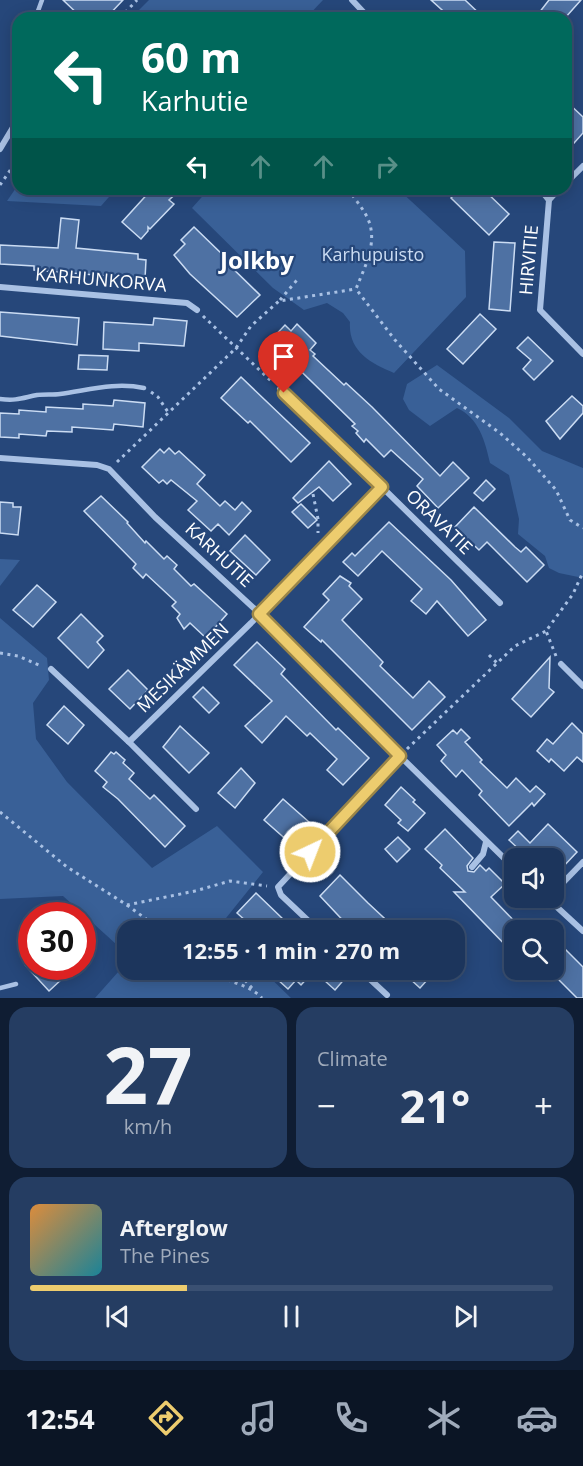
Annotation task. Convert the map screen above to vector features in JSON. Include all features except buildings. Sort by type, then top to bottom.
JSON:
[{"type":"street","points":[[351,0],[363,12]]},
{"type":"street","points":[[0,149],[12,129]]},
{"type":"street","points":[[572,177],[583,166]]},
{"type":"street","points":[[545,195],[549,200],[554,195]]},
{"type":"street","name":"HIRVITIE","points":[[549,200],[540,310],[583,354]]},
{"type":"street","name":"KARHUNKORVA","points":[[0,287],[187,303],[198,310]]},
{"type":"street","name":"ORAVATIE","points":[[280,389],[500,603]]},
{"type":"street","points":[[0,458],[97,465],[109,469]]},
{"type":"street","name":"KARHUTIE","points":[[109,469],[155,517],[259,614],[504,859]]},
{"type":"street","name":"MESIKÄMMEN","points":[[129,742],[259,614],[382,487]]},
{"type":"street","points":[[561,664],[583,686]]},
{"type":"street","points":[[51,669],[196,809]]},
{"type":"street","points":[[307,920],[281,895],[278,887],[400,756]]},
{"type":"street","points":[[472,867],[483,854],[486,842]]},
{"type":"street","points":[[564,882],[583,862]]},
{"type":"street","points":[[559,908],[583,931]]},
{"type":"street","points":[[371,980],[387,995]]},
{"type":"lane","points":[[0,399],[19,400],[38,395],[58,395],[97,387],[144,388]]},
{"type":"lane","points":[[0,988],[16,984]]},
{"type":"path","points":[[126,12],[137,0]]},
{"type":"path","points":[[0,185],[12,168]]},
{"type":"path","points":[[352,195],[368,218],[372,238],[369,258],[356,289]]},
{"type":"path","points":[[358,212],[361,208]]},
{"type":"path","points":[[109,469],[236,348],[251,326],[279,301],[297,280]]},
{"type":"path","points":[[279,301],[356,289]]},
{"type":"path","points":[[356,289],[395,340],[439,389],[527,457],[556,490],[570,520],[583,528]]},
{"type":"path","points":[[198,310],[280,389]]},
{"type":"path","points":[[144,388],[158,397],[168,413]]},
{"type":"path","points":[[313,494],[318,533]]},
{"type":"path","points":[[400,756],[515,646],[546,631],[573,594],[583,572]]},
{"type":"path","points":[[546,631],[551,647],[561,664]]},
{"type":"path","points":[[0,652],[18,656],[51,669]]},
{"type":"path","points":[[489,655],[497,663]]},
{"type":"path","points":[[0,812],[67,867],[147,920]]},
{"type":"path","points":[[127,905],[230,881],[278,887]]},
{"type":"path","points":[[226,980],[254,989]]},
{"type":"path","points":[[245,980],[262,998]]},
{"type":"green space","points":[[149,0],[323,0],[312,12],[137,12]]},
{"type":"green space","points":[[12,194],[111,195],[101,206],[7,201]]},
{"type":"green space","name":"Karhupuisto","points":[[204,195],[404,195],[465,251],[466,297],[394,373],[362,355],[353,341],[350,322],[343,313],[327,303],[304,310],[273,288],[192,208]]},
{"type":"green space","points":[[437,365],[509,418],[542,451],[583,468],[583,578],[559,573],[549,568],[545,556],[518,534],[519,519],[509,475],[490,463],[480,431],[465,412],[457,408],[430,426],[409,410],[403,399],[407,384]]},
{"type":"green space","points":[[0,559],[20,560],[0,586]]},
{"type":"green space","points":[[0,618],[47,658],[49,680],[33,703],[36,739],[67,782],[152,868],[217,826],[263,872],[224,920],[117,920],[117,945],[96,926],[96,902],[70,902],[63,896],[0,899]]},
{"type":"green space","points":[[117,973],[117,980],[272,980],[291,998],[95,998]]},
{"type":"district","name":"Jolkby","points":[[257,261]]},
{"type":"route","points":[[284,393],[382,487],[259,614],[347,700],[400,756],[310,852]]}]
